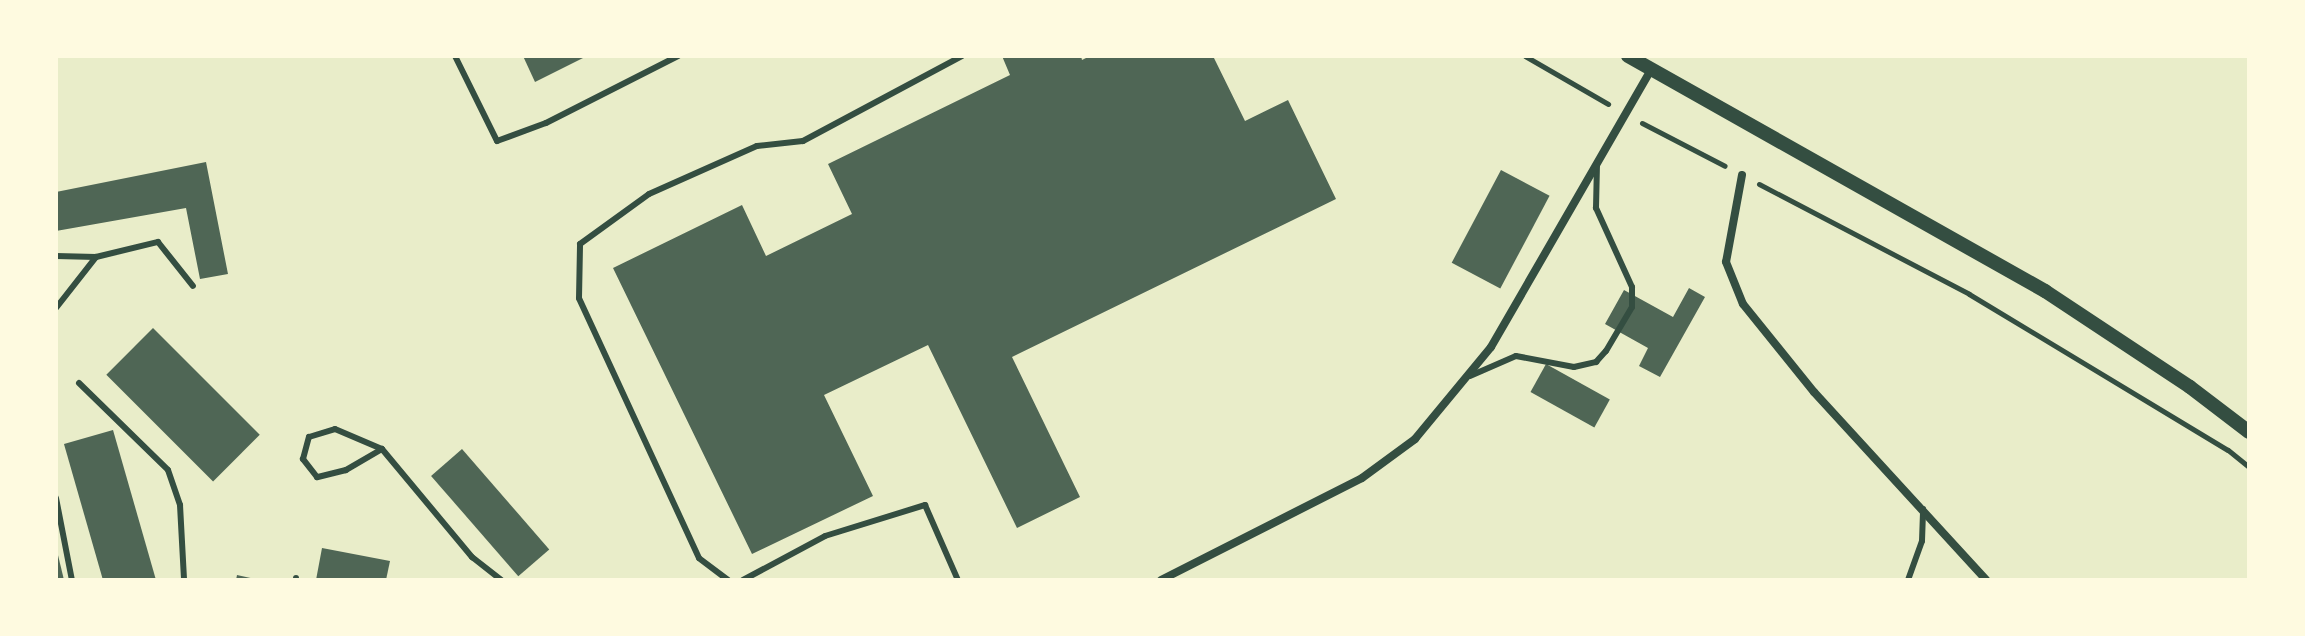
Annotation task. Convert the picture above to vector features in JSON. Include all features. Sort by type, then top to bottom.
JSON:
[{"type":"street","points":[[1628,56],[1727,109],[2045,291],[2190,387],[2249,432]]},
{"type":"street","points":[[1642,56],[1651,70]]},
{"type":"street","points":[[1161,580],[1362,478],[1415,439],[1491,347],[1651,70]]},
{"type":"street","points":[[1742,175],[1726,262],[1743,304],[1814,392],[1986,580]]},
{"type":"lane","points":[[455,56],[497,141],[546,123],[678,56]]},
{"type":"lane","points":[[728,580],[699,558],[579,298],[580,244],[649,194],[757,146],[803,141],[962,56]]},
{"type":"lane","points":[[1467,377],[1516,356],[1574,367],[1596,362],[1606,351],[1632,307],[1632,287],[1596,208],[1597,165]]},
{"type":"lane","points":[[56,256],[96,257],[158,242],[193,286]]},
{"type":"lane","points":[[56,308],[96,257]]},
{"type":"lane","points":[[79,383],[168,470],[180,505],[184,580]]},
{"type":"lane","points":[[382,449],[346,470],[317,477],[303,459],[309,437],[335,429],[382,449],[472,557],[501,580]]},
{"type":"lane","points":[[56,498],[72,580]]},
{"type":"lane","points":[[743,580],[825,536],[925,505],[958,580]]},
{"type":"lane","points":[[1908,580],[1922,541],[1923,509]]},
{"type":"path","points":[[1525,56],[1626,114],[1969,294],[2228,450],[2249,467]]},
{"type":"building","points":[[523,56],[587,56],[535,82]]},
{"type":"building","points":[[1002,56],[1081,56],[1082,60],[1090,56],[1213,56],[1245,121],[1288,100],[1336,199],[1012,357],[1080,497],[1017,528],[928,345],[824,395],[873,496],[752,554],[613,268],[742,205],[766,256],[852,214],[828,164],[1010,75]]},
{"type":"building","points":[[206,162],[228,274],[200,279],[186,208],[56,231],[56,192]]},
{"type":"building","points":[[1501,170],[1550,196],[1500,289],[1452,263]]},
{"type":"building","points":[[1689,288],[1705,297],[1660,377],[1639,366],[1648,348],[1605,324],[1624,290],[1673,317]]},
{"type":"building","points":[[153,328],[260,435],[213,481],[106,375]]},
{"type":"building","points":[[1546,364],[1610,399],[1594,427],[1530,392]]},
{"type":"building","points":[[113,430],[156,580],[103,580],[64,444]]},
{"type":"building","points":[[462,449],[549,549],[518,576],[431,476]]},
{"type":"building","points":[[322,548],[390,561],[386,580],[316,580]]},
{"type":"building","points":[[57,551],[64,580],[56,580]]},
{"type":"building","points":[[237,575],[255,579],[255,580],[236,580]]}]
